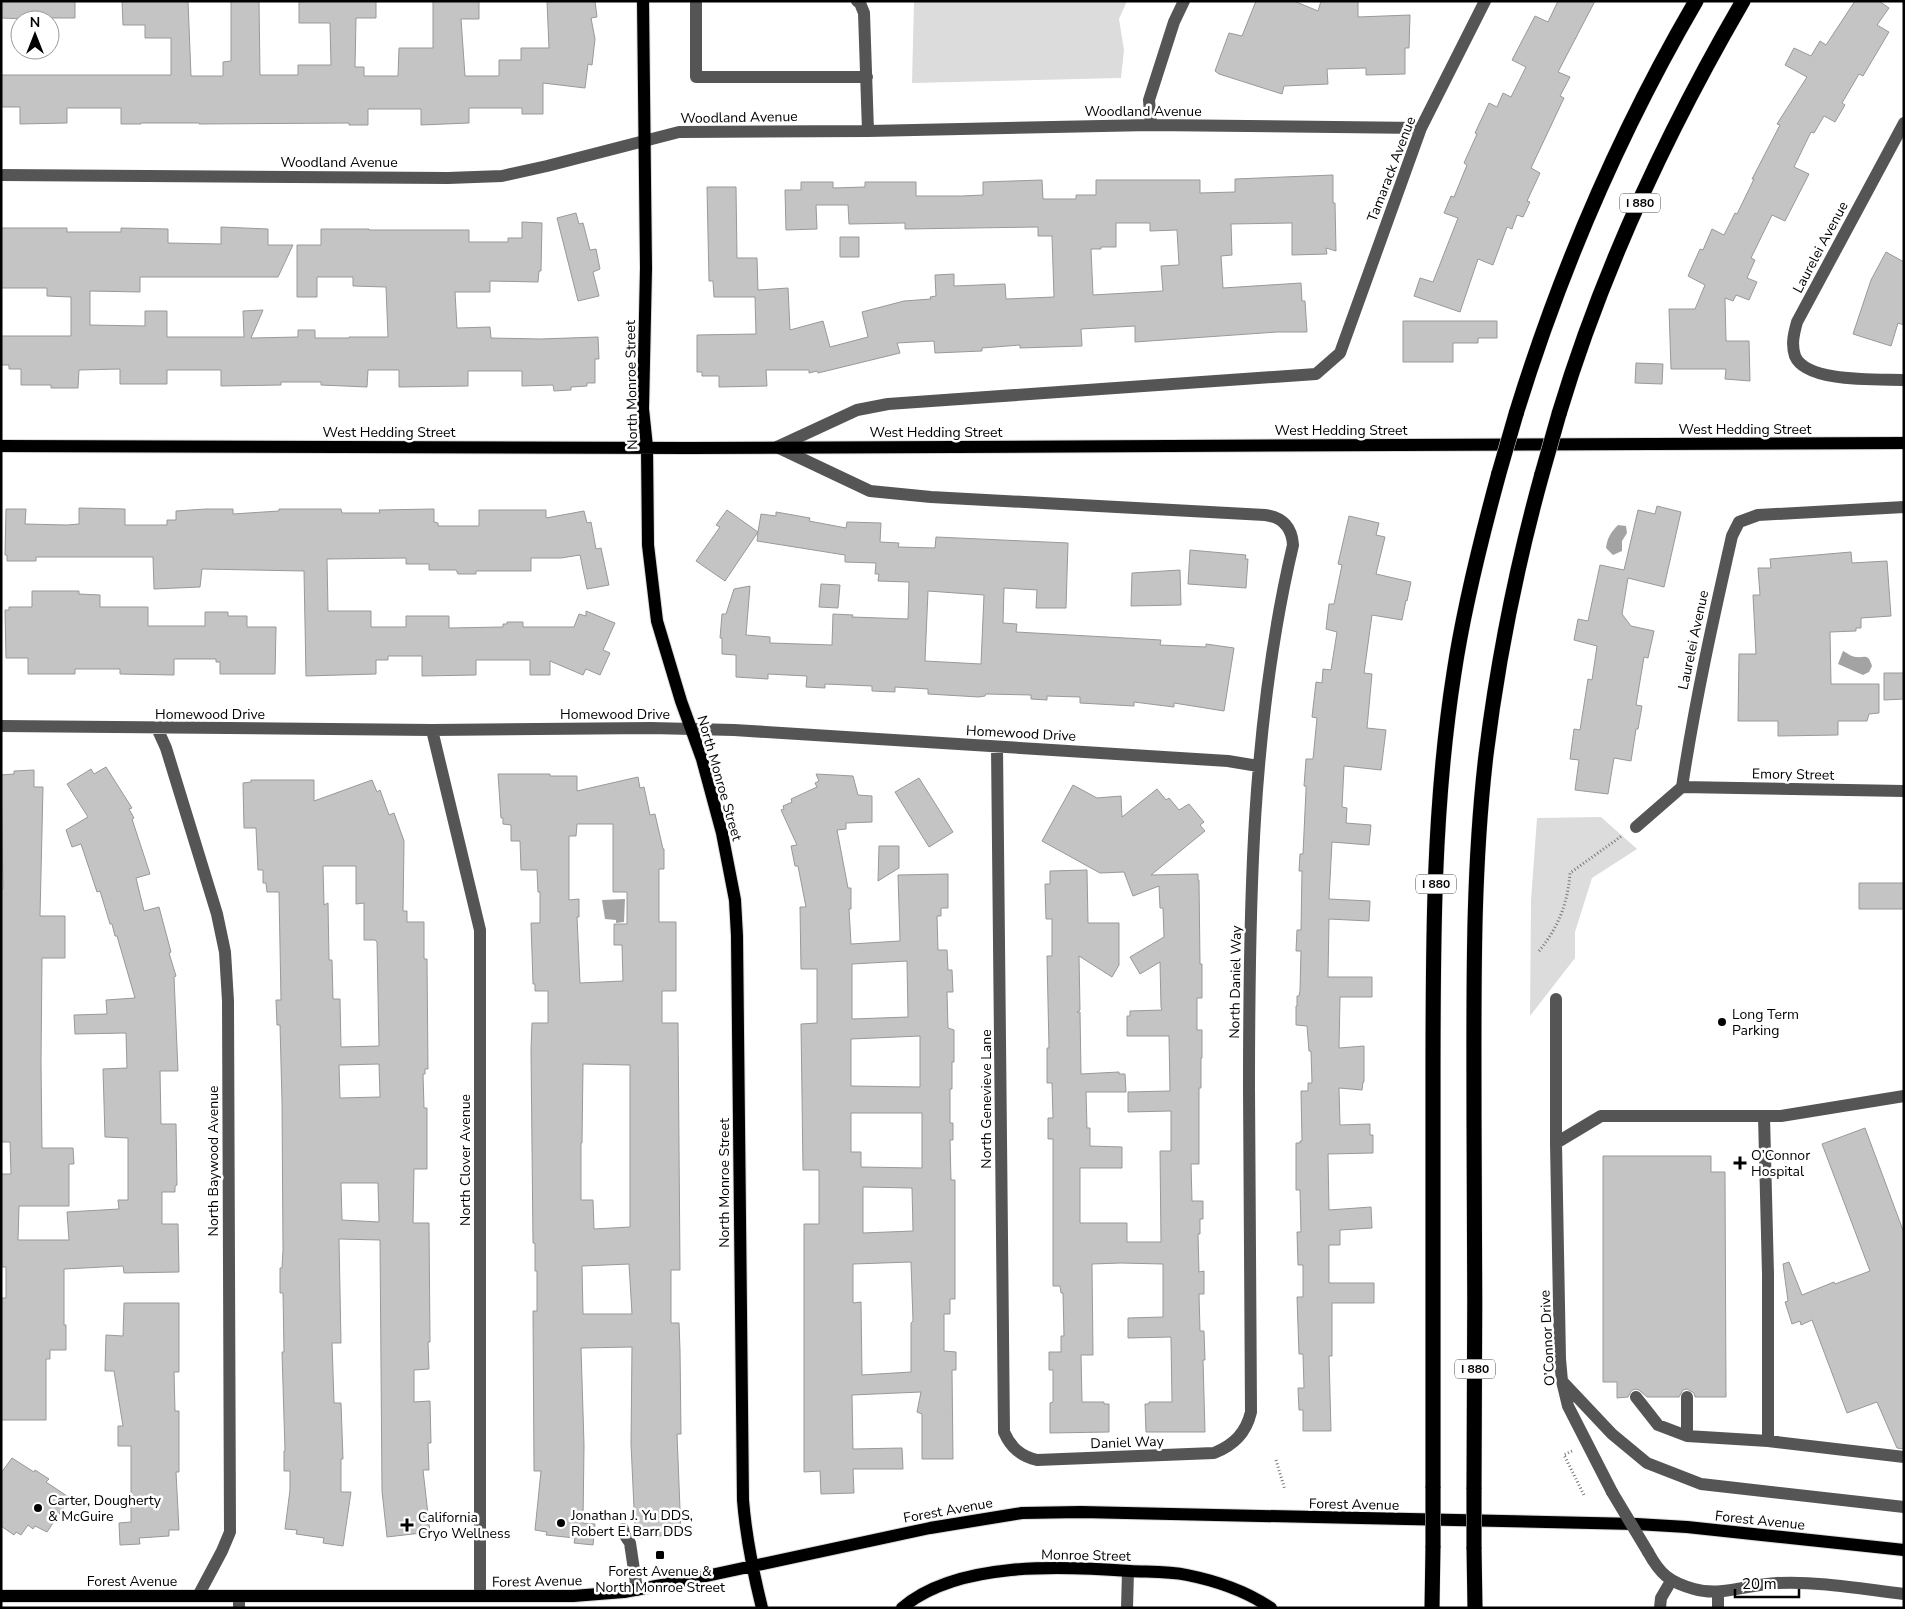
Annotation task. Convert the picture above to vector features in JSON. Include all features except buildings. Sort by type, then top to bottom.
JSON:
[{"type":"highway","name":"I 880","points":[[1432,1608],[1433,959],[1439,814],[1443,761],[1454,673],[1468,596],[1498,474],[1552,305],[1618,146],[1649,84],[1696,1]]},
{"type":"highway","name":"I 880","points":[[1475,1608],[1474,962],[1479,840],[1486,756],[1505,632],[1525,535],[1542,474],[1574,364],[1600,294],[1638,207],[1688,101],[1743,1]]},
{"type":"main road","name":"North Monroe Street","points":[[643,1],[643,142],[646,268],[643,408],[647,448],[648,545],[657,621],[681,701],[702,759],[722,833],[735,900],[737,936],[741,1428],[744,1522],[752,1566]]},
{"type":"main road","name":"West Hedding Street","points":[[1,446],[647,448],[1904,443]]},
{"type":"main road","name":"Forest Avenue","points":[[1,1596],[198,1596],[239,1602],[480,1596],[573,1596],[637,1590],[930,1528],[1022,1513],[1636,1524],[1687,1527],[1904,1550]]},
{"type":"main road","points":[[752,1566],[762,1608]]},
{"type":"main road","name":"Monroe Street","points":[[902,1608],[913,1598],[930,1588],[946,1583],[992,1573],[1062,1567],[1193,1577],[1224,1585],[1255,1597],[1271,1608]]},
{"type":"street","points":[[696,1],[696,77],[867,77]]},
{"type":"street","points":[[1151,126],[1150,100],[1174,22],[1184,1]]},
{"type":"street","name":"Tamarack Avenue","points":[[1340,353],[1421,128],[1485,1]]},
{"type":"street","points":[[859,2],[864,13],[868,131]]},
{"type":"street","name":"Laurelei Avenue","points":[[1904,123],[1797,322],[1792,341],[1796,357],[1805,367],[1826,376],[1904,380]]},
{"type":"street","name":"Woodland Avenue","points":[[1,175],[438,178],[502,176],[679,132],[1151,126],[1421,128]]},
{"type":"street","name":"West Hedding Street","points":[[777,447],[857,410],[888,404],[1316,374],[1340,353]]},
{"type":"street","name":"West Hedding Street","points":[[777,447],[870,491],[931,497],[1265,515],[1279,518],[1289,529]]},
{"type":"street","name":"Laurelei Avenue","points":[[1682,787],[1694,712],[1732,536],[1739,522],[1758,515],[1904,507]]},
{"type":"street","name":"North Daniel Way","points":[[1240,1437],[1251,1412],[1249,952],[1258,766],[1271,660],[1293,545],[1289,529]]},
{"type":"street","name":"Homewood Drive","points":[[1,726],[432,730],[648,728],[734,730],[1228,761],[1258,766]]},
{"type":"street","name":"North Baywood Avenue","points":[[157,728],[166,748],[217,914],[225,952],[228,1011],[230,1532],[198,1596]]},
{"type":"street","name":"North Clover Avenue","points":[[432,730],[480,930],[480,1596]]},
{"type":"street","name":"North Genevieve Lane","points":[[998,747],[1003,1422],[1008,1440],[1014,1448]]},
{"type":"street","points":[[1636,827],[1682,787]]},
{"type":"street","name":"Emory Street","points":[[1682,787],[1904,791]]},
{"type":"street","name":"O’Connor Drive","points":[[1556,999],[1556,1143],[1562,1382],[1568,1406],[1612,1492],[1658,1570],[1671,1580],[1695,1590],[1718,1592],[1777,1583],[1830,1584],[1904,1594]]},
{"type":"street","points":[[1556,1143],[1601,1116],[1781,1116],[1904,1096]]},
{"type":"street","points":[[1764,1116],[1768,1274],[1768,1441]]},
{"type":"street","points":[[1562,1382],[1612,1434],[1647,1463],[1701,1484],[1904,1508]]},
{"type":"street","points":[[1636,1397],[1658,1425],[1687,1436],[1768,1441],[1904,1457]]},
{"type":"street","points":[[1687,1397],[1687,1436]]},
{"type":"street","name":"Daniel Way","points":[[1014,1448],[1029,1458],[1037,1460],[1214,1454],[1233,1444],[1240,1437]]},
{"type":"street","points":[[623,1529],[630,1543],[637,1590]]},
{"type":"street","points":[[1127,1608],[1128,1571]]},
{"type":"street","points":[[1660,1608],[1662,1598],[1671,1580]]},
{"type":"street","points":[[1718,1592],[1718,1608]]},
{"type":"path","points":[[1539,951],[1551,936],[1563,911],[1569,889],[1570,873],[1590,857],[1636,827]]},
{"type":"path","points":[[1574,1451],[1564,1454],[1586,1497]]},
{"type":"path","points":[[1276,1460],[1285,1490]]},
{"type":"shaded area","points":[[914,1],[1127,1],[1119,19],[1124,50],[1121,78],[912,83]]},
{"type":"shaded area","points":[[1618,525],[1626,526],[1627,533],[1622,541],[1622,551],[1613,555],[1606,548],[1610,535]]},
{"type":"shaded area","points":[[1843,651],[1854,657],[1868,658],[1872,666],[1869,672],[1863,675],[1838,664]]},
{"type":"shaded area","points":[[1601,817],[1637,849],[1592,878],[1575,932],[1575,958],[1530,1016],[1531,900],[1537,818]]},
{"type":"shaded area","points":[[625,899],[624,922],[616,923],[616,920],[605,919],[602,900]]},
{"type":"place","name":"Long Term Parking","points":[[1722,1022]]},
{"type":"place","name":"O’Connor Hospital","points":[[1740,1163]]},
{"type":"place","name":"Carter, Dougherty & McGuire","points":[[38,1508]]},
{"type":"place","name":"Jonathan J. Yu DDS, Robert E. Barr DDS","points":[[561,1523]]},
{"type":"place","name":"California Cryo Wellness","points":[[407,1525]]},
{"type":"place","name":"Forest Avenue & North Monroe Street","points":[[660,1555]]}]
